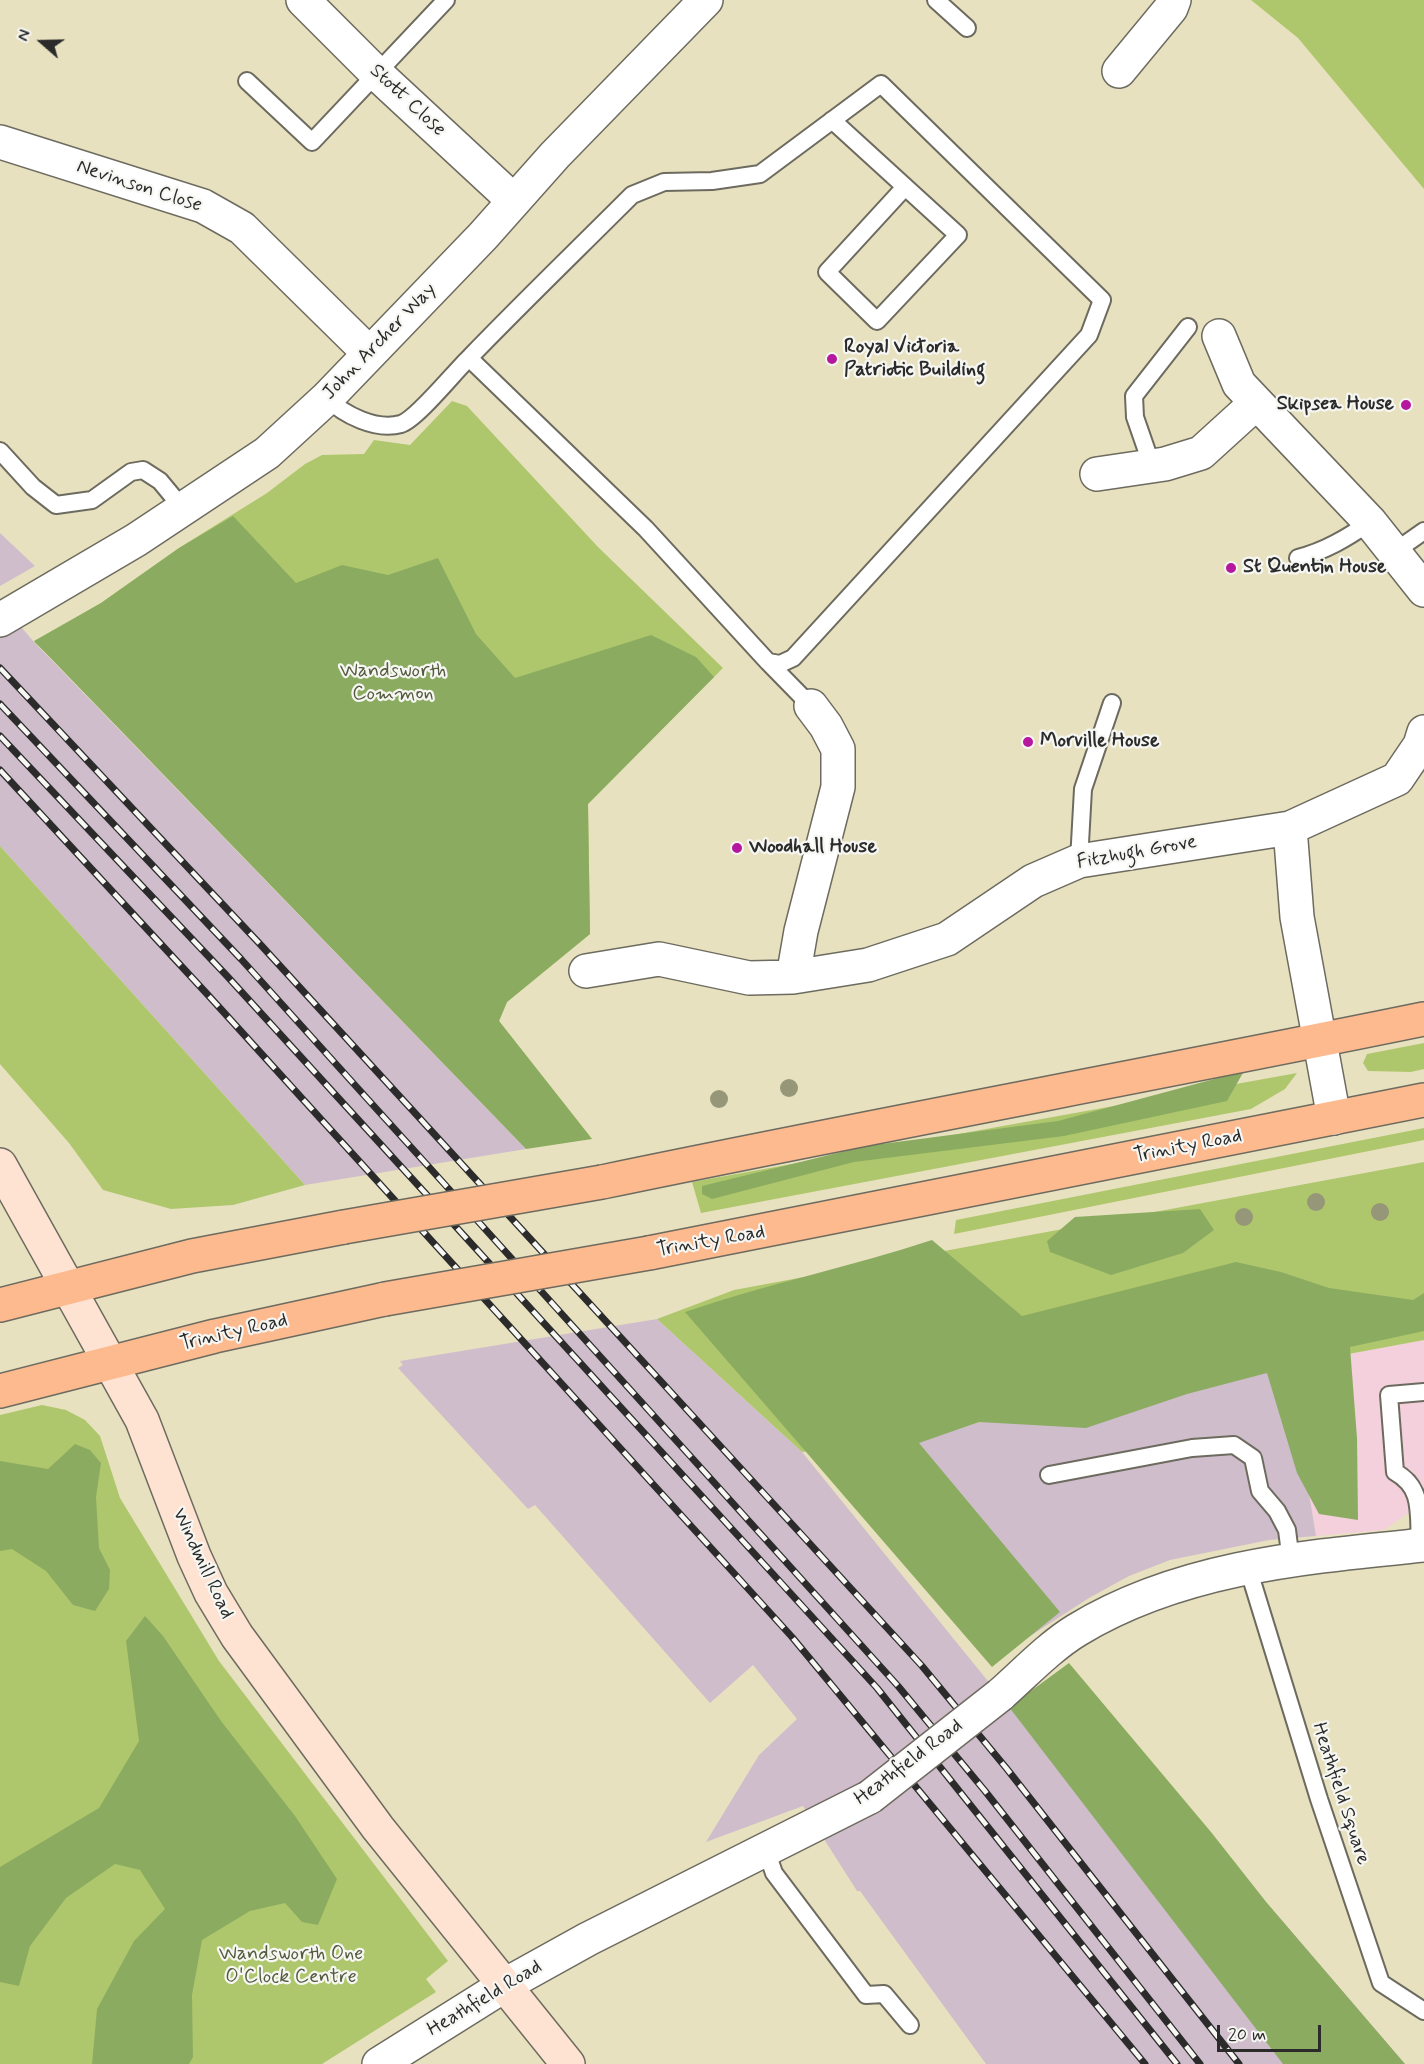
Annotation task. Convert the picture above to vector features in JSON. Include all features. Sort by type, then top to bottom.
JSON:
[{"type":"highway","points":[[0,1305],[192,1256],[602,1182],[881,1124],[1210,1064],[1424,1019]]},
{"type":"highway","name":"Trinity Road","points":[[0,1391],[215,1336],[385,1299],[649,1253],[1424,1100]]},
{"type":"main road","name":"Windmill Road","points":[[0,1165],[142,1420],[194,1556],[211,1593],[237,1636],[378,1828],[568,2064]]},
{"type":"street","name":"Stott Close","points":[[303,0],[376,73],[513,200]]},
{"type":"street","name":"John Archer Way","points":[[0,620],[80,575],[184,510],[267,453],[327,398],[483,236],[513,200],[706,0]]},
{"type":"street","points":[[1119,71],[1171,8],[1174,0]]},
{"type":"street","name":"Nevinson Close","points":[[0,142],[203,206],[242,228],[369,353]]},
{"type":"street","points":[[1219,336],[1239,384],[1370,522],[1424,590]]},
{"type":"street","points":[[1096,474],[1152,466],[1201,453],[1256,403]]},
{"type":"street","points":[[793,977],[801,931],[838,787],[838,750],[826,726],[811,706]]},
{"type":"street","name":"Fitzhugh Grove","points":[[586,971],[659,959],[749,978],[793,977],[868,965],[948,939],[1033,881],[1079,861],[1290,828],[1397,779],[1420,745],[1424,732]]},
{"type":"street","points":[[1290,828],[1297,917],[1334,1118]]},
{"type":"street","name":"Heathfield Road","points":[[379,2064],[505,1985],[717,1871],[766,1850],[870,1797],[1000,1695],[1074,1631],[1124,1604],[1190,1581],[1248,1568],[1422,1545]]},
{"type":"lane","points":[[247,81],[312,142],[446,0]]},
{"type":"lane","points":[[936,0],[968,28]]},
{"type":"lane","points":[[327,398],[337,409],[352,417],[383,425],[407,421],[632,195],[664,182],[712,181],[760,174],[881,84],[1102,300],[1089,335],[794,658],[780,664],[768,662]]},
{"type":"lane","points":[[832,120],[958,235],[877,321],[826,272],[905,187]]},
{"type":"lane","points":[[1152,466],[1135,417],[1134,396],[1188,327]]},
{"type":"lane","points":[[469,358],[646,529],[811,706]]},
{"type":"lane","points":[[0,451],[33,487],[56,505],[92,500],[131,472],[143,471],[160,481],[184,510]]},
{"type":"lane","points":[[1298,558],[1345,539],[1370,522]]},
{"type":"lane","points":[[1394,552],[1424,531]]},
{"type":"lane","points":[[1079,861],[1083,789],[1112,703]]},
{"type":"lane","points":[[1422,1545],[1417,1490],[1410,1479],[1395,1472],[1389,1395],[1424,1392]]},
{"type":"lane","points":[[1049,1475],[1192,1448],[1234,1446],[1253,1458],[1260,1491],[1277,1511],[1287,1530],[1291,1561]]},
{"type":"lane","name":"Heathfield Square","points":[[1248,1568],[1319,1799],[1381,1983],[1424,2011]]},
{"type":"lane","points":[[766,1850],[774,1873],[866,1995],[884,1994],[910,2025]]},
{"type":"shaded area","points":[[0,533],[35,566],[0,586]]},
{"type":"shaded area","points":[[0,602],[34,642],[526,1149],[305,1185],[0,846]]},
{"type":"shaded area","points":[[657,1319],[802,1452],[1009,1707],[1267,1903],[1405,2064],[986,2064],[860,1891],[857,1891],[803,1806],[706,1842],[759,1755],[797,1719],[753,1665],[710,1703],[535,1505],[528,1509],[398,1368],[403,1365],[400,1361]]},
{"type":"shaded area","points":[[1424,1340],[1424,1512],[1407,1514],[1384,1530],[1316,1536],[1288,1365]]},
{"type":"shaded area","points":[[1288,1365],[1316,1536],[1269,1540],[1170,1560],[1129,1576],[1089,1598],[1021,1642],[853,1446]]},
{"type":"green space","points":[[1251,0],[1424,0],[1424,189],[1298,38]]},
{"type":"green space","name":"Wandsworth Common","points":[[452,401],[467,406],[598,547],[723,668],[588,804],[590,934],[507,1002],[499,1021],[592,1139],[34,642],[101,603],[179,548],[267,493],[305,464],[322,455],[364,454],[374,440],[410,445]]},
{"type":"green space","name":"Wandsworth Common","points":[[233,516],[296,583],[342,565],[388,575],[438,558],[476,634],[515,678],[651,635],[696,657],[714,677],[588,804],[590,934],[507,1002],[499,1021],[592,1139],[526,1149],[34,641],[101,603],[179,548]]},
{"type":"green space","points":[[0,846],[305,1185],[233,1205],[171,1209],[103,1190],[69,1143],[0,1064]]},
{"type":"green space","points":[[1424,1043],[1424,1069],[1411,1072],[1368,1071],[1363,1063],[1367,1054]]},
{"type":"green space","points":[[1244,1071],[1227,1101],[1064,1136],[854,1162],[712,1199],[702,1194],[702,1186],[866,1146],[1058,1121]]},
{"type":"green space","points":[[1297,1073],[1285,1089],[1251,1109],[701,1213],[692,1182]]},
{"type":"green space","points":[[1424,1128],[1424,1140],[954,1234],[956,1220]]},
{"type":"green space","points":[[1424,1162],[1424,1340],[853,1446],[802,1452],[657,1319],[734,1290]]},
{"type":"green space","points":[[1200,1209],[1214,1230],[1183,1253],[1111,1275],[1050,1252],[1047,1241],[1075,1217]]},
{"type":"green space","points":[[932,1240],[1022,1316],[1236,1262],[1281,1272],[1329,1288],[1413,1300],[1424,1293],[1424,1331],[1350,1347],[1357,1438],[1358,1520],[1319,1514],[1297,1473],[1267,1373],[1187,1394],[1086,1428],[979,1422],[919,1443],[1060,1612],[992,1667],[685,1312]]},
{"type":"green space","name":"Wandsworth One O'Clock Centre","points":[[42,1405],[66,1410],[85,1420],[100,1436],[120,1498],[219,1661],[448,1961],[426,1979],[436,1992],[322,2064],[0,2064],[0,1415]]},
{"type":"green space","points":[[75,1444],[90,1450],[101,1463],[96,1497],[99,1548],[110,1570],[109,1589],[95,1611],[73,1605],[46,1571],[12,1549],[0,1551],[0,1461],[48,1469]]},
{"type":"green space","points":[[145,1616],[163,1636],[221,1721],[295,1816],[337,1879],[318,1925],[302,1922],[285,1903],[250,1911],[202,1940],[192,1995],[193,2057],[189,2064],[92,2064],[97,2009],[134,1941],[165,1909],[140,1870],[115,1864],[66,1898],[30,1946],[19,1986],[0,1982],[0,1867],[99,1808],[139,1741],[126,1641]]},
{"type":"green space","points":[[1069,1663],[1211,1832],[1267,1903],[1405,2064],[1283,2064],[1009,1707]]},
{"type":"railway","points":[[0,668],[259,943],[922,1666],[1007,1769],[1239,2064]]},
{"type":"railway","points":[[0,704],[241,959],[898,1686],[985,1791],[1200,2064]]},
{"type":"railway","points":[[0,736],[227,976],[877,1688],[1177,2064]]},
{"type":"railway","points":[[0,770],[208,995],[792,1637],[1145,2064]]},
{"type":"place","name":"Royal Victoria Patriotic Building","points":[[832,359]]},
{"type":"place","name":"Skipsea House","points":[[1406,405]]},
{"type":"place","name":"St Quentin House","points":[[1231,568]]},
{"type":"place","name":"Morville House","points":[[1028,742]]},
{"type":"place","name":"Woodhall House","points":[[737,848]]}]
